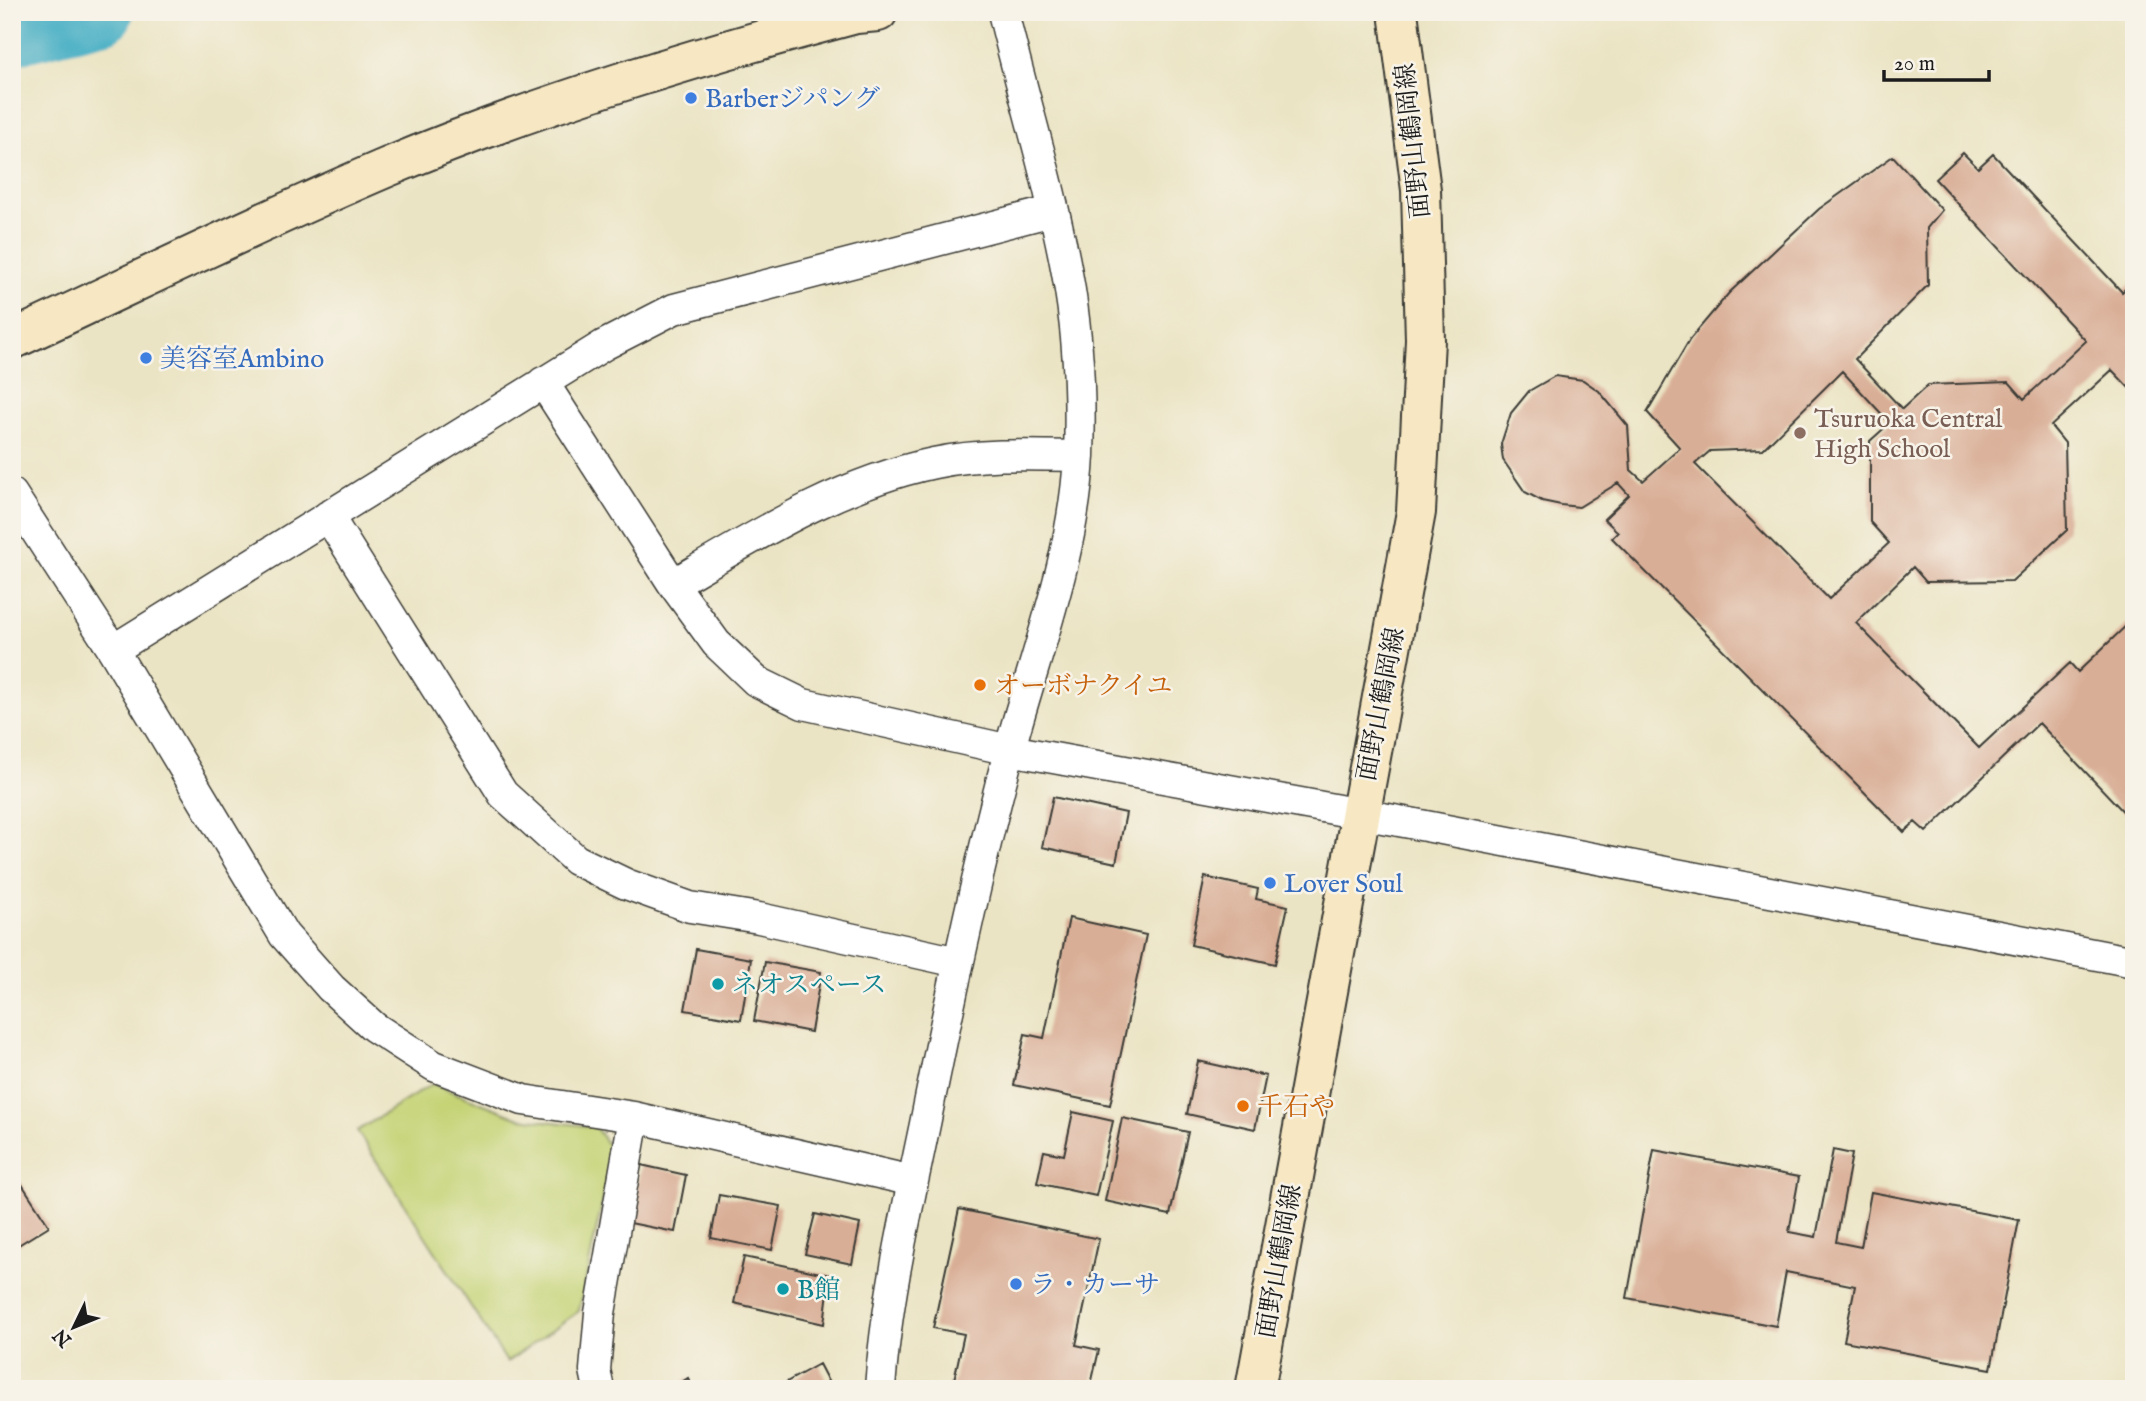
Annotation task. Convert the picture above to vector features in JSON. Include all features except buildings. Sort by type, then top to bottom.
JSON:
[{"type":"main road","points":[[12,340],[401,162],[563,102],[719,50],[856,14],[878,12]]},
{"type":"main road","name":"面野山鶴岡線","points":[[1255,1389],[1416,512],[1424,340],[1421,190],[1398,12]]},
{"type":"street","points":[[880,1389],[883,1349],[913,1181],[958,962],[1010,750],[1039,653],[1072,519],[1079,456],[1068,274],[1003,12]]},
{"type":"street","points":[[113,650],[543,382],[604,345],[674,309],[1052,211]]},
{"type":"street","points":[[543,382],[673,584],[716,643],[756,681],[803,704],[1010,750],[1359,813],[2134,962]]},
{"type":"street","points":[[673,584],[784,520],[862,483],[936,463],[1016,455],[1079,456]]},
{"type":"street","points":[[12,494],[113,650],[284,935],[331,988],[374,1027],[434,1066],[523,1100],[634,1117],[913,1181]]},
{"type":"street","points":[[328,516],[503,794],[536,828],[576,860],[626,884],[690,907],[759,918],[958,962]]},
{"type":"street","points":[[599,1389],[595,1370],[600,1313],[634,1117]]},
{"type":"green space","points":[[432,1084],[520,1118],[595,1127],[613,1152],[579,1311],[507,1362],[357,1131]]},
{"type":"waterway","points":[[12,34],[102,12]]},
{"type":"place","name":"Barberジパング","points":[[691,98]]},
{"type":"place","name":"美容室Ambino","points":[[146,358]]},
{"type":"place","name":"Tsuruoka Central High School","points":[[1800,433]]},
{"type":"place","name":"オーボナクイユ","points":[[980,685]]},
{"type":"place","name":"Lover Soul","points":[[1270,883]]},
{"type":"place","name":"ネオスペース","points":[[718,984]]},
{"type":"place","name":"千石や","points":[[1243,1106]]},
{"type":"place","name":"ラ・カーサ","points":[[1016,1284]]},
{"type":"place","name":"B館","points":[[783,1289]]}]
